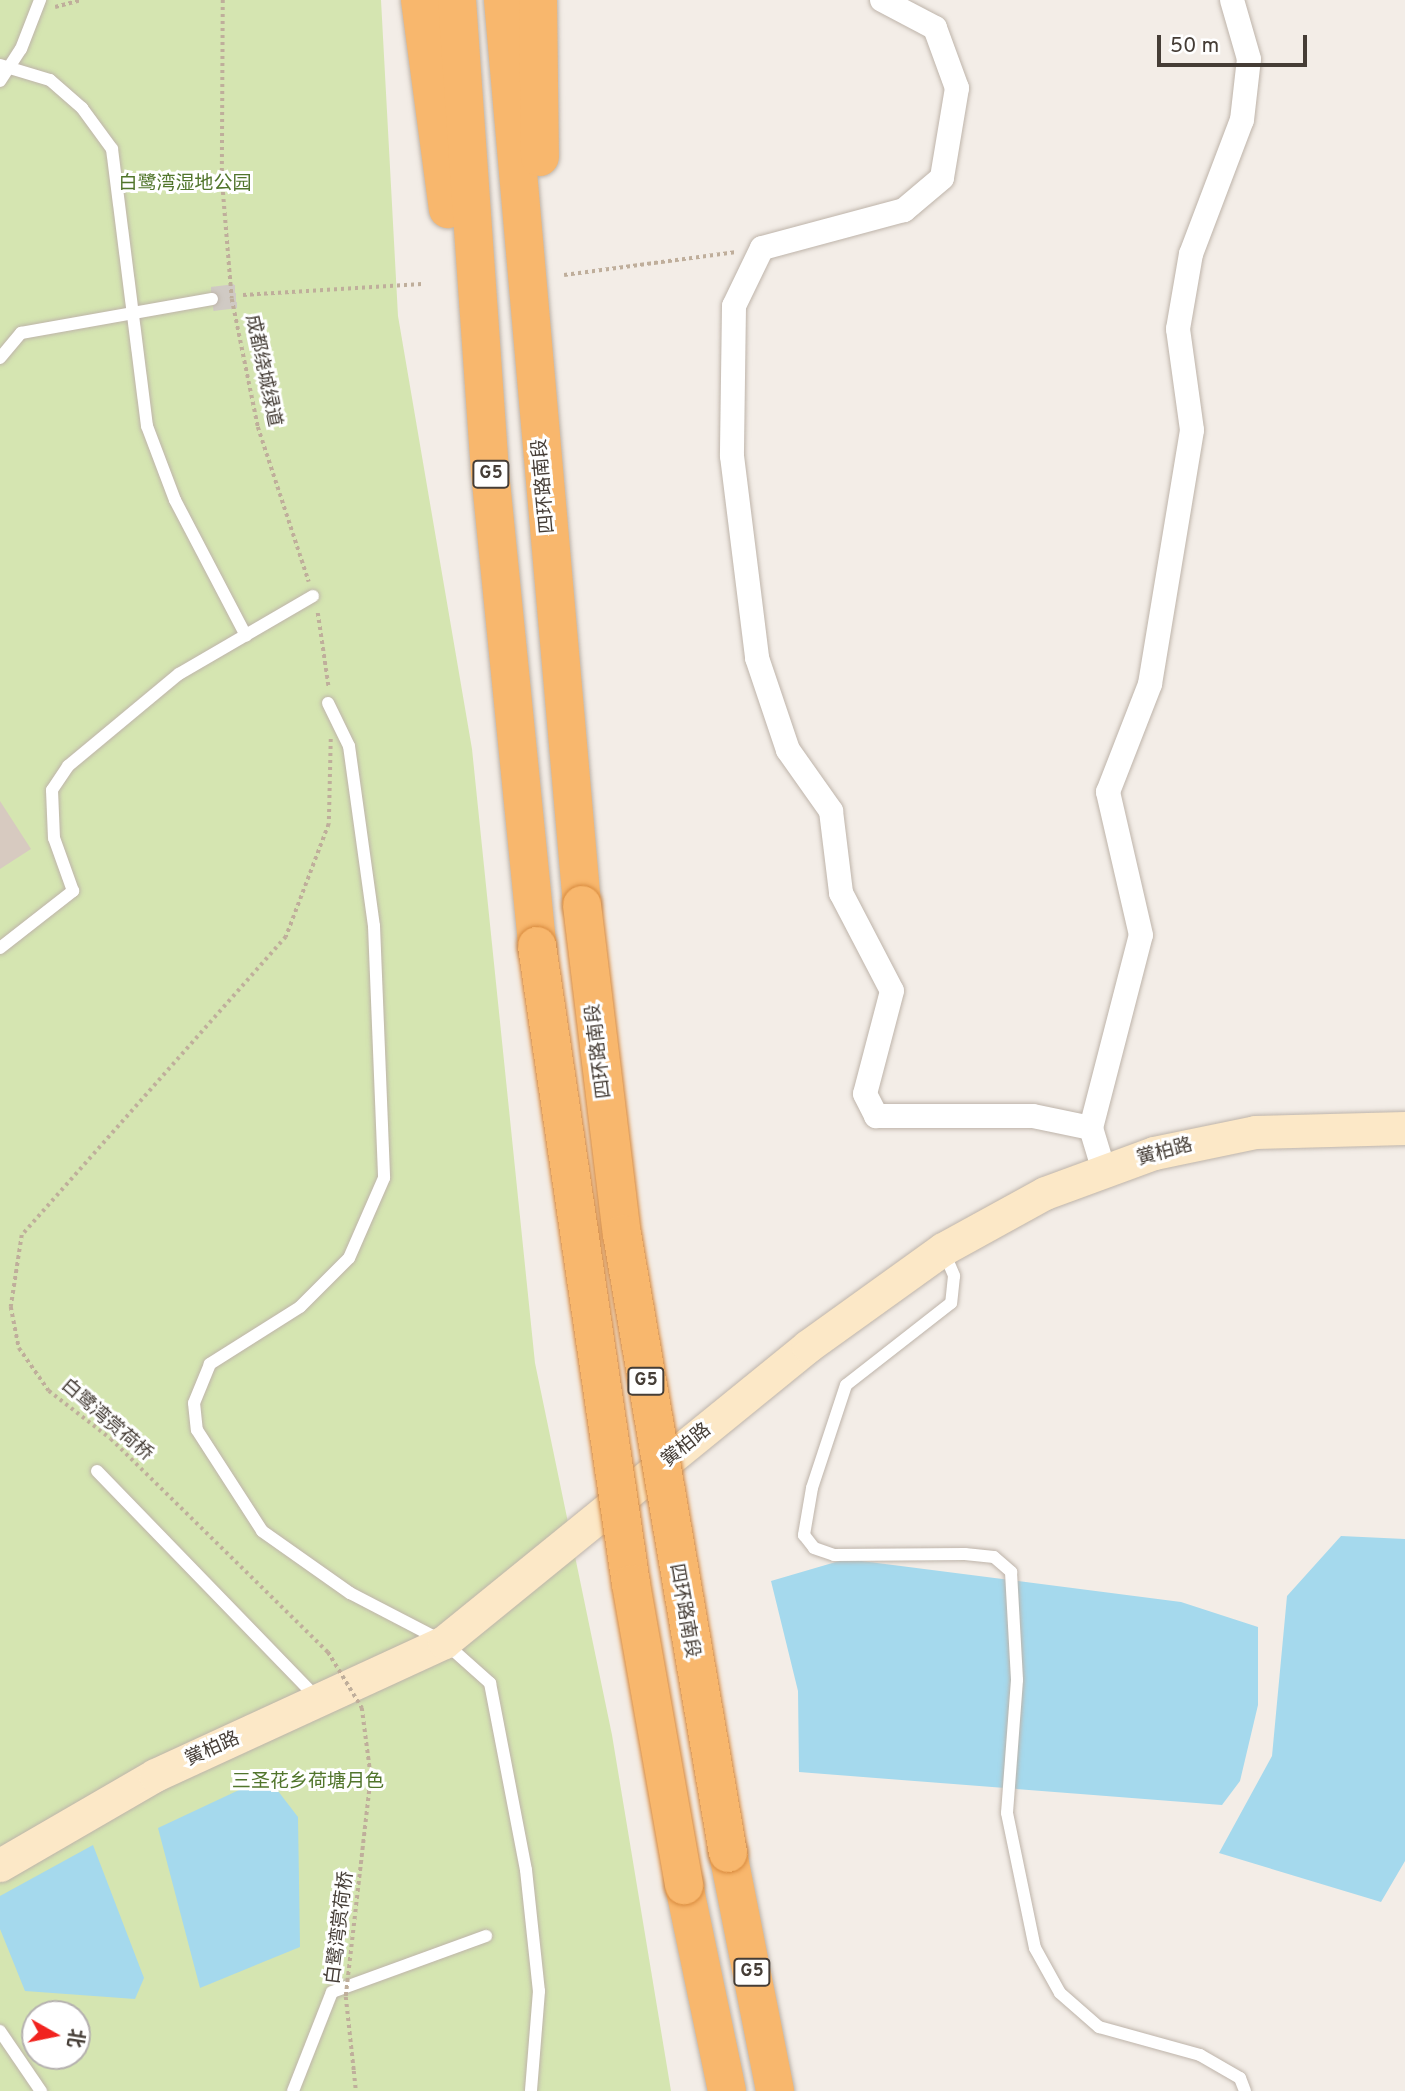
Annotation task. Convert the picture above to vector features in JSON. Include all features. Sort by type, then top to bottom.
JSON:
[{"type":"highway","points":[[420,0],[502,593]]},
{"type":"highway","name":"G5","points":[[457,0],[502,593],[537,946],[631,1584],[684,1885],[727,2091]]},
{"type":"highway","name":"四环路南段","points":[[503,0],[582,905],[622,1234],[728,1853],[775,2091]]},
{"type":"highway","points":[[538,0],[543,463]]},
{"type":"street","points":[[882,0],[935,28],[957,88],[942,178],[904,210],[762,248],[734,306],[733,470],[758,658],[788,750],[831,811],[841,893],[892,992],[865,1094],[876,1116],[906,1120],[1033,1116],[1091,1128]]},
{"type":"street","points":[[1104,1171],[1091,1128],[1141,935],[1108,792],[1150,684],[1192,430],[1178,329],[1191,254],[1242,120],[1249,59],[1232,0]]},
{"type":"street","name":"黉柏路","points":[[0,1865],[155,1775],[320,1702],[444,1642],[808,1346],[943,1248],[1045,1193],[1154,1153],[1255,1132],[1405,1128]]},
{"type":"lane","points":[[0,81],[38,6]]},
{"type":"lane","points":[[6,65],[50,80],[82,108],[112,149],[147,426],[175,500],[246,636]]},
{"type":"lane","points":[[0,358],[21,333],[132,310],[212,299]]},
{"type":"lane","points":[[0,948],[73,891],[54,838],[52,790],[68,766],[179,674],[313,596]]},
{"type":"lane","points":[[328,703],[349,746],[374,926],[384,1178],[349,1258],[300,1307],[210,1364],[194,1403],[197,1430],[261,1531],[350,1593],[444,1642],[489,1683],[526,1870],[539,1991],[531,2091]]},
{"type":"lane","points":[[943,1248],[954,1276],[951,1303],[846,1385],[812,1488],[804,1535],[814,1548],[834,1555],[965,1554],[994,1558],[1011,1572],[1017,1680],[1007,1813],[1035,1948],[1060,1993],[1098,2027],[1200,2055],[1240,2078],[1245,2091]]},
{"type":"lane","points":[[97,1471],[320,1702]]},
{"type":"lane","points":[[293,2091],[332,1992],[486,1936]]},
{"type":"lane","points":[[0,2031],[41,2091]]},
{"type":"path","points":[[38,6],[81,0]]},
{"type":"path","name":"成都绕城绿道","points":[[223,0],[222,178],[232,299],[258,427],[313,596],[331,739]]},
{"type":"path","points":[[564,275],[762,248]]},
{"type":"path","points":[[243,295],[422,284]]},
{"type":"path","name":"白鹭湾·赏荷桥","points":[[331,739],[329,824],[286,937],[22,1235],[11,1307],[19,1348],[49,1391],[111,1439],[328,1653],[362,1708],[371,1777],[346,1997],[356,2091]]},
{"type":"green space","name":"三圣花乡荷塘月色","points":[[0,0],[381,0],[398,316],[472,749],[535,1363],[612,1735],[671,2091],[0,2091]]},
{"type":"water","points":[[1341,1536],[1405,1539],[1405,1861],[1381,1902],[1219,1853],[1272,1756],[1287,1596]]},
{"type":"water","points":[[846,1559],[1181,1602],[1258,1627],[1258,1705],[1240,1781],[1222,1805],[799,1772],[798,1691],[771,1581]]},
{"type":"water","points":[[256,1782],[278,1791],[298,1817],[300,1947],[200,1988],[158,1828]]},
{"type":"water","points":[[93,1845],[144,1978],[135,1999],[25,1991],[0,1929],[0,1896]]},
{"type":"building","points":[[0,801],[31,849],[0,869]]},
{"type":"tunnel","points":[[212,299],[243,295]]},
{"type":"park label","name":"白鹭湾湿地公园","points":[[185,185]]}]
